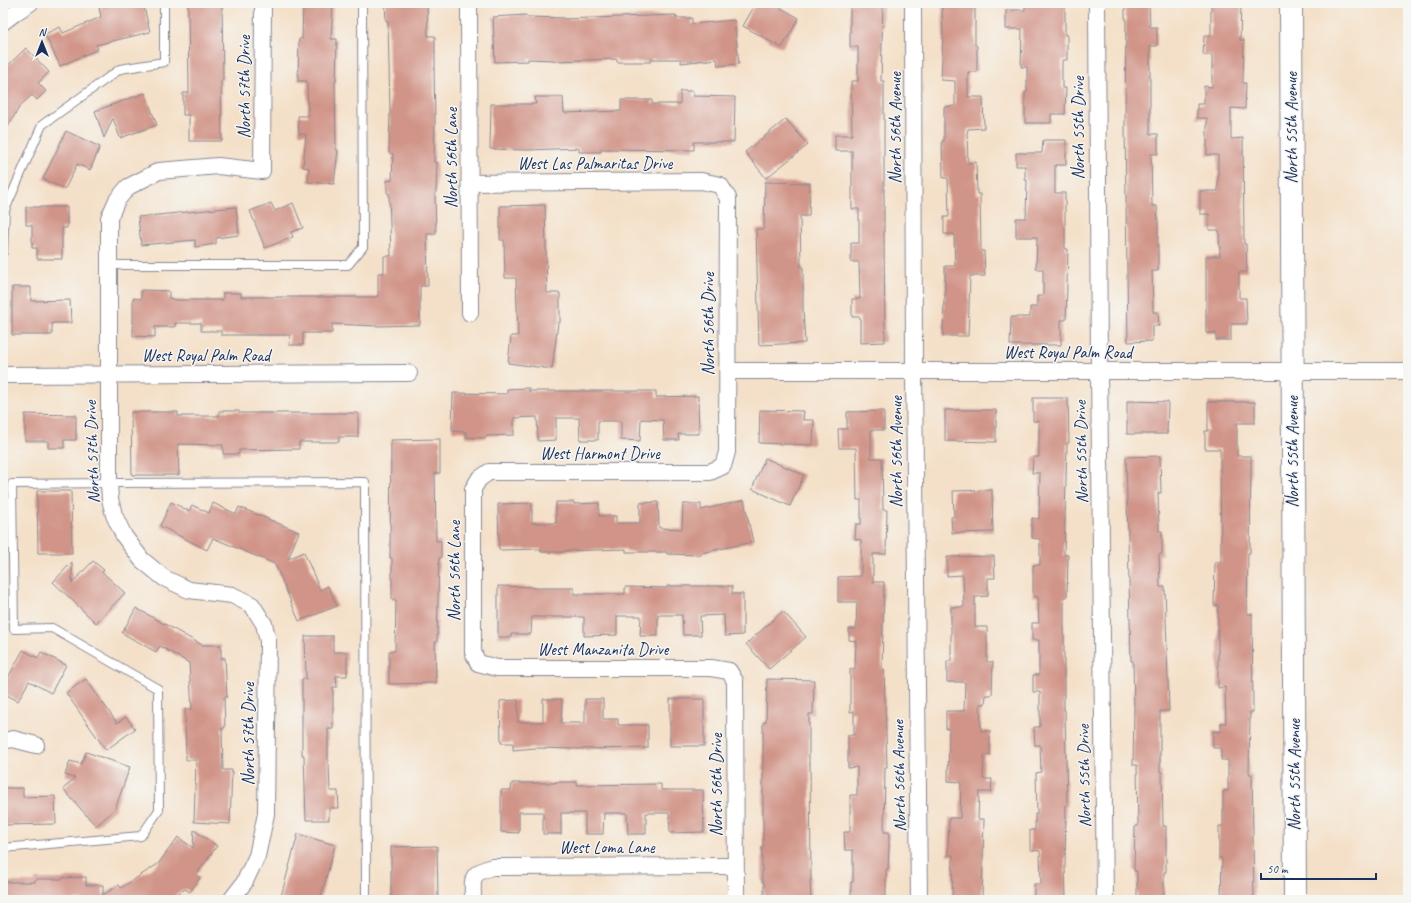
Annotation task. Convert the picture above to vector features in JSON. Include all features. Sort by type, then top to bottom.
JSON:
[{"type":"street","points":[[3,22],[30,3]]},
{"type":"street","name":"North 57th Drive","points":[[232,900],[244,883],[257,856],[266,814],[268,641],[264,624],[252,605],[232,595],[189,590],[164,578],[142,560],[124,536],[114,515],[110,499],[109,483],[109,218],[117,200],[128,188],[159,171],[218,166],[262,171],[263,3]]},
{"type":"street","name":"North 56th Lane","points":[[469,3],[471,183],[470,313]]},
{"type":"street","name":"North 56th Avenue","points":[[913,3],[914,371],[920,900]]},
{"type":"street","name":"North 55th Drive","points":[[1097,3],[1099,371],[1105,900]]},
{"type":"street","name":"North 55th Avenue","points":[[1291,3],[1294,900]]},
{"type":"street","name":"West Las Palmaritas Drive","points":[[471,183],[701,181],[720,185]]},
{"type":"street","name":"North 56th Drive","points":[[720,185],[728,198],[727,452],[724,466]]},
{"type":"street","name":"West Royal Palm Road","points":[[728,371],[1408,371]]},
{"type":"street","name":"West Royal Palm Road","points":[[3,375],[409,373]]},
{"type":"street","name":"West Harmont Drive","points":[[479,479],[489,472],[710,472],[724,466]]},
{"type":"street","name":"North 56th Lane","points":[[478,663],[473,652],[473,489],[479,479]]},
{"type":"street","name":"West Manzanita Drive","points":[[478,663],[497,668],[711,668],[729,671]]},
{"type":"street","name":"North 56th Drive","points":[[729,671],[735,681],[736,900]]},
{"type":"street","points":[[3,741],[13,739],[36,745]]},
{"type":"street","name":"West Loma Lane","points":[[473,900],[473,878],[479,871],[492,867],[735,866]]},
{"type":"lane","points":[[3,252],[5,210],[42,125],[120,69],[164,62],[164,3]]},
{"type":"lane","points":[[110,265],[348,265],[363,246],[362,3]]},
{"type":"lane","points":[[3,848],[141,836],[159,810],[158,689],[52,628],[14,629],[12,484],[365,482],[366,900]]},
{"type":"building","points":[[121,3],[143,3],[150,32],[96,45],[98,49],[60,66],[45,34],[60,27],[63,33],[101,17],[99,8]]},
{"type":"building","points":[[188,3],[222,3],[222,141],[189,141],[189,115],[183,115],[183,93],[189,93]]},
{"type":"building","points":[[303,3],[333,3],[331,39],[337,39],[335,82],[336,150],[338,150],[334,184],[308,182],[309,168],[303,167],[306,134],[299,134],[298,116],[308,116],[307,81],[298,81],[299,39],[302,39]]},
{"type":"building","points":[[385,3],[427,3],[428,36],[435,36],[434,162],[437,162],[435,193],[436,234],[427,234],[428,286],[420,286],[420,325],[377,326],[332,324],[332,333],[303,333],[303,345],[289,345],[290,335],[221,335],[221,331],[201,331],[201,323],[175,323],[175,327],[155,327],[155,337],[133,336],[133,298],[141,299],[141,290],[169,291],[169,298],[176,300],[223,300],[223,293],[241,293],[241,297],[378,296],[378,273],[384,273],[384,256],[391,256],[389,193],[387,193],[387,180],[392,181],[393,154],[389,153],[390,110],[388,21],[386,21]]},
{"type":"building","points":[[756,3],[772,3],[799,18],[782,48],[743,26]]},
{"type":"building","points":[[850,3],[883,3],[881,81],[884,81],[885,342],[860,343],[860,317],[852,317],[852,299],[860,299],[859,262],[851,262],[851,243],[859,243],[859,209],[852,209],[852,151],[835,151],[835,135],[852,135],[851,81],[858,81],[858,47],[850,47]]},
{"type":"building","points":[[942,3],[967,3],[967,7],[975,7],[977,72],[968,72],[968,97],[983,97],[984,128],[968,129],[967,133],[968,163],[976,162],[977,194],[980,194],[981,251],[984,251],[985,276],[970,276],[968,336],[943,336],[945,266],[955,266],[954,234],[944,234],[944,217],[949,217],[948,178],[943,178],[942,141],[944,141],[944,107],[955,106],[955,81],[941,80],[943,36]]},
{"type":"building","points":[[1025,3],[1065,3],[1067,60],[1062,60],[1062,88],[1066,88],[1065,114],[1051,114],[1051,123],[1025,123],[1027,67],[1021,67],[1022,29],[1006,29],[1006,10],[1025,10]]},
{"type":"building","points":[[1125,3],[1149,3],[1150,27],[1157,27],[1157,46],[1150,46],[1150,134],[1158,134],[1158,154],[1151,154],[1152,206],[1157,206],[1158,221],[1158,271],[1152,271],[1153,312],[1158,312],[1159,326],[1152,326],[1152,341],[1128,342]]},
{"type":"building","points":[[1211,3],[1241,3],[1240,40],[1244,40],[1243,83],[1246,83],[1245,109],[1231,108],[1231,139],[1243,138],[1244,244],[1246,244],[1247,272],[1239,272],[1239,298],[1246,298],[1247,324],[1231,324],[1231,340],[1216,340],[1216,333],[1206,333],[1206,256],[1220,256],[1219,230],[1209,230],[1209,214],[1200,214],[1200,191],[1218,191],[1218,155],[1207,155],[1207,118],[1197,118],[1197,104],[1204,104],[1204,86],[1212,87],[1212,55],[1203,55],[1204,36],[1211,36]]},
{"type":"building","points":[[526,15],[527,17],[564,19],[676,15],[676,18],[692,18],[692,24],[734,20],[739,64],[718,66],[717,59],[681,63],[681,59],[651,59],[651,62],[617,62],[617,59],[554,61],[528,59],[528,61],[495,62],[493,17]]},
{"type":"building","points":[[26,48],[49,72],[38,83],[46,91],[37,100],[32,95],[20,106],[3,135],[3,70]]},
{"type":"building","points":[[680,91],[693,91],[693,96],[735,97],[734,142],[694,142],[694,150],[601,149],[601,152],[579,152],[579,148],[528,150],[490,149],[491,104],[536,104],[535,97],[563,97],[564,113],[621,111],[621,100],[652,100],[652,104],[680,104]]},
{"type":"building","points":[[145,93],[157,125],[120,138],[113,118],[104,138],[95,111]]},
{"type":"building","points":[[786,119],[808,145],[766,178],[745,152]]},
{"type":"building","points":[[66,131],[100,147],[90,170],[77,164],[65,189],[43,179]]},
{"type":"building","points":[[1043,140],[1066,140],[1066,165],[1055,165],[1055,193],[1065,193],[1065,249],[1068,249],[1066,320],[1061,320],[1061,345],[1010,345],[1011,317],[1030,317],[1030,307],[1037,307],[1037,296],[1043,296],[1043,269],[1036,269],[1037,237],[1016,237],[1016,218],[1026,218],[1027,180],[1025,180],[1025,166],[1016,166],[1016,153],[1042,153]]},
{"type":"building","points":[[765,182],[810,183],[809,216],[800,216],[805,343],[759,345],[756,229],[764,229]]},
{"type":"building","points":[[271,203],[275,211],[293,203],[303,228],[291,232],[293,237],[265,248],[250,211]]},
{"type":"building","points":[[545,205],[547,293],[560,293],[560,323],[558,323],[552,369],[508,363],[511,336],[518,336],[516,278],[505,278],[504,240],[500,240],[500,206]]},
{"type":"building","points":[[26,207],[67,207],[67,228],[62,228],[62,259],[37,259],[37,248],[32,248],[32,225],[26,225]]},
{"type":"building","points":[[236,207],[239,235],[216,238],[216,244],[195,247],[195,240],[141,245],[138,217]]},
{"type":"building","points":[[12,287],[31,287],[31,301],[70,300],[71,323],[52,323],[52,335],[12,335]]},
{"type":"building","points":[[529,388],[529,391],[656,391],[656,397],[698,396],[699,434],[678,434],[679,440],[664,440],[663,420],[641,419],[640,441],[621,440],[621,421],[598,421],[598,440],[580,440],[579,418],[556,418],[556,440],[538,441],[537,417],[514,418],[514,435],[486,436],[486,438],[466,437],[466,432],[452,431],[453,393],[507,394],[507,389]]},
{"type":"building","points":[[1033,398],[1068,398],[1069,443],[1067,443],[1064,555],[1068,555],[1067,597],[1064,597],[1064,710],[1067,805],[1065,866],[1066,900],[1034,900],[1034,884],[1041,884],[1040,851],[1030,850],[1030,830],[1035,830],[1035,814],[1037,814],[1036,773],[1041,772],[1040,745],[1035,745],[1034,727],[1040,727],[1040,692],[1033,692],[1033,675],[1039,675],[1039,640],[1032,640],[1032,623],[1039,623],[1038,597],[1033,596],[1033,565],[1040,565],[1040,539],[1032,538],[1032,518],[1039,519],[1040,473],[1032,473],[1033,457],[1039,457],[1039,421],[1033,421]]},
{"type":"building","points":[[1127,401],[1168,402],[1167,434],[1127,434]]},
{"type":"building","points":[[1208,402],[1255,402],[1255,423],[1237,423],[1237,456],[1251,456],[1250,553],[1248,553],[1247,614],[1252,614],[1253,712],[1250,712],[1249,774],[1252,774],[1254,900],[1221,900],[1222,858],[1219,858],[1219,826],[1223,826],[1223,791],[1228,791],[1228,760],[1221,760],[1221,748],[1213,748],[1213,731],[1221,732],[1221,723],[1226,723],[1225,687],[1218,688],[1218,605],[1214,605],[1215,562],[1221,562],[1220,449],[1205,449],[1205,431],[1208,431]]},
{"type":"building","points":[[760,410],[804,411],[803,420],[814,420],[813,445],[759,443]]},
{"type":"building","points":[[945,410],[996,410],[996,442],[945,441]]},
{"type":"building","points":[[219,411],[239,411],[239,413],[358,413],[358,437],[339,437],[339,442],[299,442],[299,449],[239,450],[239,454],[223,454],[223,445],[178,444],[179,475],[132,475],[131,412],[178,412],[178,416],[219,416]]},
{"type":"building","points":[[884,411],[884,430],[871,430],[871,458],[882,458],[883,510],[887,510],[886,554],[873,554],[873,582],[884,582],[882,669],[884,669],[887,767],[885,767],[884,832],[889,832],[888,869],[886,869],[886,900],[851,900],[851,882],[853,882],[853,850],[845,850],[844,832],[850,832],[850,795],[857,795],[857,767],[848,768],[848,735],[854,735],[854,711],[850,712],[850,669],[855,669],[856,641],[849,640],[849,629],[856,629],[857,602],[838,602],[838,577],[861,576],[861,540],[855,539],[856,524],[861,524],[861,500],[857,500],[856,448],[839,448],[838,429],[847,429],[847,412]]},
{"type":"building","points":[[25,414],[76,415],[76,440],[64,440],[64,448],[48,448],[48,441],[25,441]]},
{"type":"building","points":[[440,439],[440,473],[435,473],[436,541],[441,541],[441,558],[439,558],[437,642],[435,642],[436,683],[389,684],[389,651],[395,651],[396,600],[392,600],[392,558],[390,558],[391,440]]},
{"type":"building","points":[[1160,456],[1161,493],[1158,493],[1159,531],[1162,531],[1162,554],[1159,555],[1160,587],[1165,587],[1169,711],[1160,711],[1160,772],[1162,772],[1163,826],[1166,826],[1166,872],[1164,872],[1164,900],[1137,900],[1137,871],[1134,871],[1135,826],[1138,826],[1137,765],[1133,765],[1133,661],[1131,661],[1126,457]]},
{"type":"building","points":[[765,458],[804,475],[790,506],[752,489]]},
{"type":"building","points":[[992,490],[993,532],[952,533],[951,517],[954,517],[953,491]]},
{"type":"building","points":[[37,491],[71,491],[72,553],[38,553]]},
{"type":"building","points":[[744,500],[753,542],[701,553],[701,555],[667,554],[667,552],[626,552],[626,549],[564,552],[541,552],[541,549],[499,550],[498,504],[532,503],[532,523],[556,523],[556,502],[574,502],[574,504],[599,503],[599,516],[616,516],[616,523],[640,523],[640,503],[658,502],[659,528],[682,529],[683,504],[701,504],[701,510]]},
{"type":"building","points":[[171,502],[189,511],[192,505],[209,513],[213,503],[236,514],[239,507],[299,532],[288,559],[304,552],[320,590],[328,586],[337,606],[299,621],[275,564],[213,538],[207,550],[160,526]]},
{"type":"building","points":[[994,556],[995,578],[988,578],[988,596],[975,597],[975,627],[987,627],[987,662],[993,662],[992,695],[986,695],[985,704],[980,704],[981,731],[990,731],[990,755],[984,755],[983,779],[992,779],[991,792],[979,792],[978,819],[984,819],[982,900],[952,900],[953,855],[948,855],[949,818],[960,818],[961,782],[948,781],[949,729],[946,729],[946,711],[964,711],[965,682],[947,682],[947,661],[951,661],[951,607],[964,607],[963,575],[947,576],[947,557]]},
{"type":"building","points":[[93,561],[104,570],[102,572],[125,593],[96,623],[53,582],[72,562],[72,583]]},
{"type":"building","points":[[498,586],[574,588],[574,594],[625,594],[625,587],[667,588],[667,586],[732,586],[732,594],[743,594],[743,635],[725,636],[724,615],[700,616],[701,635],[683,635],[682,615],[658,615],[658,636],[640,636],[641,616],[617,616],[617,635],[584,636],[584,617],[532,617],[531,634],[511,634],[511,637],[498,637]]},
{"type":"building","points":[[136,608],[202,645],[221,645],[221,658],[225,658],[227,697],[224,697],[225,728],[222,728],[223,770],[232,770],[230,824],[194,822],[196,760],[186,760],[185,709],[192,709],[189,663],[160,646],[156,652],[122,633]]},
{"type":"building","points":[[783,611],[806,637],[769,669],[746,644]]},
{"type":"building","points":[[305,636],[333,636],[333,652],[347,652],[347,676],[336,676],[337,687],[333,687],[333,729],[328,729],[330,791],[338,791],[339,808],[329,808],[329,820],[306,820],[304,755],[302,755],[302,679],[306,679]]},
{"type":"building","points":[[23,650],[38,658],[41,652],[66,665],[51,693],[29,681],[18,701],[3,693],[3,687]]},
{"type":"building","points":[[86,679],[117,723],[126,717],[135,729],[106,750],[66,693]]},
{"type":"building","points":[[767,679],[814,680],[813,714],[809,714],[811,900],[764,900],[764,882],[762,882],[763,722],[766,722]]},
{"type":"building","points":[[543,699],[562,699],[561,723],[585,723],[585,699],[603,699],[603,719],[618,719],[618,725],[648,725],[648,748],[535,748],[513,750],[513,743],[501,743],[500,701],[518,700],[518,722],[543,722]]},
{"type":"building","points":[[670,699],[704,699],[704,746],[670,746]]},
{"type":"building","points":[[86,752],[130,767],[115,809],[96,826],[63,789],[75,778],[65,775],[70,761],[81,764]]},
{"type":"building","points":[[577,782],[577,785],[661,784],[661,790],[703,790],[704,832],[670,833],[669,813],[646,813],[646,834],[628,834],[627,813],[604,813],[603,834],[585,834],[585,813],[561,813],[561,834],[543,834],[543,812],[519,812],[519,833],[501,832],[501,790],[511,790],[512,783]]},
{"type":"building","points":[[3,788],[23,788],[23,797],[55,796],[56,824],[3,825]]},
{"type":"building","points":[[194,830],[217,846],[196,875],[200,878],[190,892],[185,889],[168,900],[3,900],[3,882],[35,882],[35,879],[86,877],[86,885],[103,885],[103,895],[119,885],[121,888],[158,864],[178,837],[193,848]]},
{"type":"building","points":[[298,834],[335,845],[320,900],[280,900]]},
{"type":"building","points":[[437,846],[438,900],[391,900],[391,847]]}]
